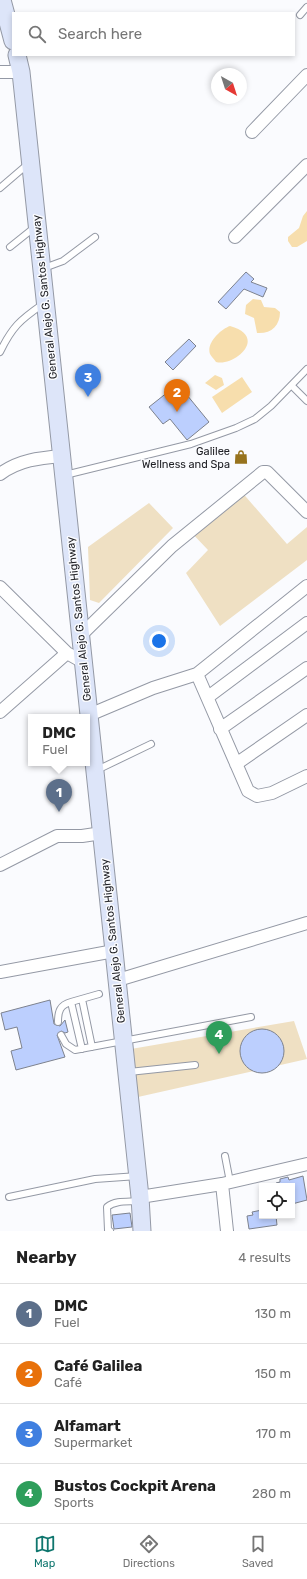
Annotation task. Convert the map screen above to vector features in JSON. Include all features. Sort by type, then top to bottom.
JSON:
[{"type":"main road","points":[[2,0],[12,37]]},
{"type":"main road","name":"General Alejo G. Santos Highway","points":[[17,56],[21,72],[38,225],[89,714]]},
{"type":"main road","name":"General Alejo G. Santos Highway","points":[[90,724],[141,1199],[142,1231]]},
{"type":"street","points":[[0,72],[21,72]]},
{"type":"street","points":[[252,132],[307,75]]},
{"type":"street","points":[[235,237],[307,165]]},
{"type":"street","points":[[0,474],[8,468],[31,458],[62,456]]},
{"type":"street","points":[[81,635],[172,546],[263,472],[268,472],[307,512]]},
{"type":"street","points":[[90,715],[153,688],[197,674],[307,586]]},
{"type":"street","points":[[0,588],[67,653],[83,662]]},
{"type":"street","points":[[208,697],[307,623]]},
{"type":"street","points":[[2,705],[67,653]]},
{"type":"street","points":[[220,729],[307,668]]},
{"type":"street","points":[[197,674],[248,791],[257,796],[272,793],[307,776]]},
{"type":"street","points":[[236,764],[307,715]]},
{"type":"street","points":[[0,865],[57,836],[82,836],[102,833]]},
{"type":"street","points":[[118,980],[307,923]]},
{"type":"street","points":[[0,972],[114,951]]},
{"type":"street","points":[[141,1199],[226,1183],[307,1164]]},
{"type":"street","points":[[226,1183],[227,1231]]},
{"type":"lane","points":[[300,16],[307,7]]},
{"type":"lane","points":[[0,188],[31,162]]},
{"type":"lane","points":[[10,247],[38,225]]},
{"type":"lane","points":[[42,269],[63,261],[95,237]]},
{"type":"lane","points":[[0,352],[8,335],[19,321],[46,302]]},
{"type":"lane","points":[[64,475],[191,444],[236,428],[255,419],[292,386],[307,370]]},
{"type":"lane","points":[[292,386],[307,401]]},
{"type":"lane","points":[[95,771],[151,744]]},
{"type":"lane","points":[[58,1022],[59,1009],[64,1004],[99,994]]},
{"type":"lane","points":[[82,999],[92,1047]]},
{"type":"lane","points":[[71,1002],[82,1049]]},
{"type":"lane","points":[[61,1035],[66,1044],[75,1050],[251,1017]]},
{"type":"lane","points":[[127,1073],[195,1065]]},
{"type":"lane","points":[[225,1156],[226,1183]]},
{"type":"lane","points":[[9,1198],[95,1179],[138,1176]]},
{"type":"lane","points":[[110,1231],[108,1230],[107,1207],[119,1202],[141,1199]]},
{"type":"shaded area","points":[[307,211],[307,241],[297,247],[292,247],[288,241],[288,237],[299,228],[303,216]]},
{"type":"shaded area","points":[[253,299],[261,300],[264,307],[275,308],[280,312],[280,317],[274,328],[266,332],[257,333],[254,318],[245,314],[246,305]]},
{"type":"shaded area","points":[[230,326],[241,331],[247,337],[247,344],[239,356],[231,360],[216,362],[210,354],[210,345],[219,333]]},
{"type":"shaded area","points":[[215,375],[222,378],[224,385],[216,390],[205,383]]},
{"type":"shaded area","points":[[242,377],[252,392],[222,413],[212,397]]},
{"type":"shaded area","points":[[240,490],[287,544],[307,527],[307,560],[220,626],[186,573],[208,550],[189,530]]},
{"type":"shaded area","points":[[149,503],[173,528],[99,603],[90,600],[88,547]]},
{"type":"shaded area","points":[[294,1021],[307,1059],[138,1097],[131,1049]]},
{"type":"building","points":[[246,272],[254,279],[251,282],[267,288],[263,297],[244,289],[226,309],[218,302]]},
{"type":"building","points":[[189,339],[196,346],[173,370],[165,362]]},
{"type":"building","points":[[178,384],[209,422],[187,440],[170,419],[163,424],[149,407]]},
{"type":"building","points":[[50,1000],[54,1024],[60,1026],[65,1020],[68,1032],[65,1033],[61,1031],[57,1035],[65,1057],[16,1070],[11,1051],[22,1048],[17,1027],[5,1030],[1,1013]]},
{"type":"building","points":[[262,1029],[274,1033],[280,1039],[284,1051],[280,1063],[274,1069],[262,1073],[250,1069],[244,1063],[240,1051],[244,1039],[250,1033]]},
{"type":"building","points":[[303,1176],[307,1200],[295,1203],[295,1183],[276,1183],[280,1182],[280,1179],[288,1177],[289,1180]]},
{"type":"building","points":[[259,1211],[259,1219],[276,1219],[277,1225],[249,1229],[247,1216],[253,1215],[252,1212]]},
{"type":"building","points":[[130,1213],[132,1227],[114,1229],[112,1215]]},
{"type":"place","name":"Alfamart","points":[[88,397]]},
{"type":"place","name":"Café Galilea","points":[[177,412]]},
{"type":"place","name":"Galilee Wellness and Spa","points":[[241,457]]},
{"type":"place","name":"DMC","points":[[59,812]]},
{"type":"place","name":"Bustos Cockpit Arena","points":[[219,1054]]}]
